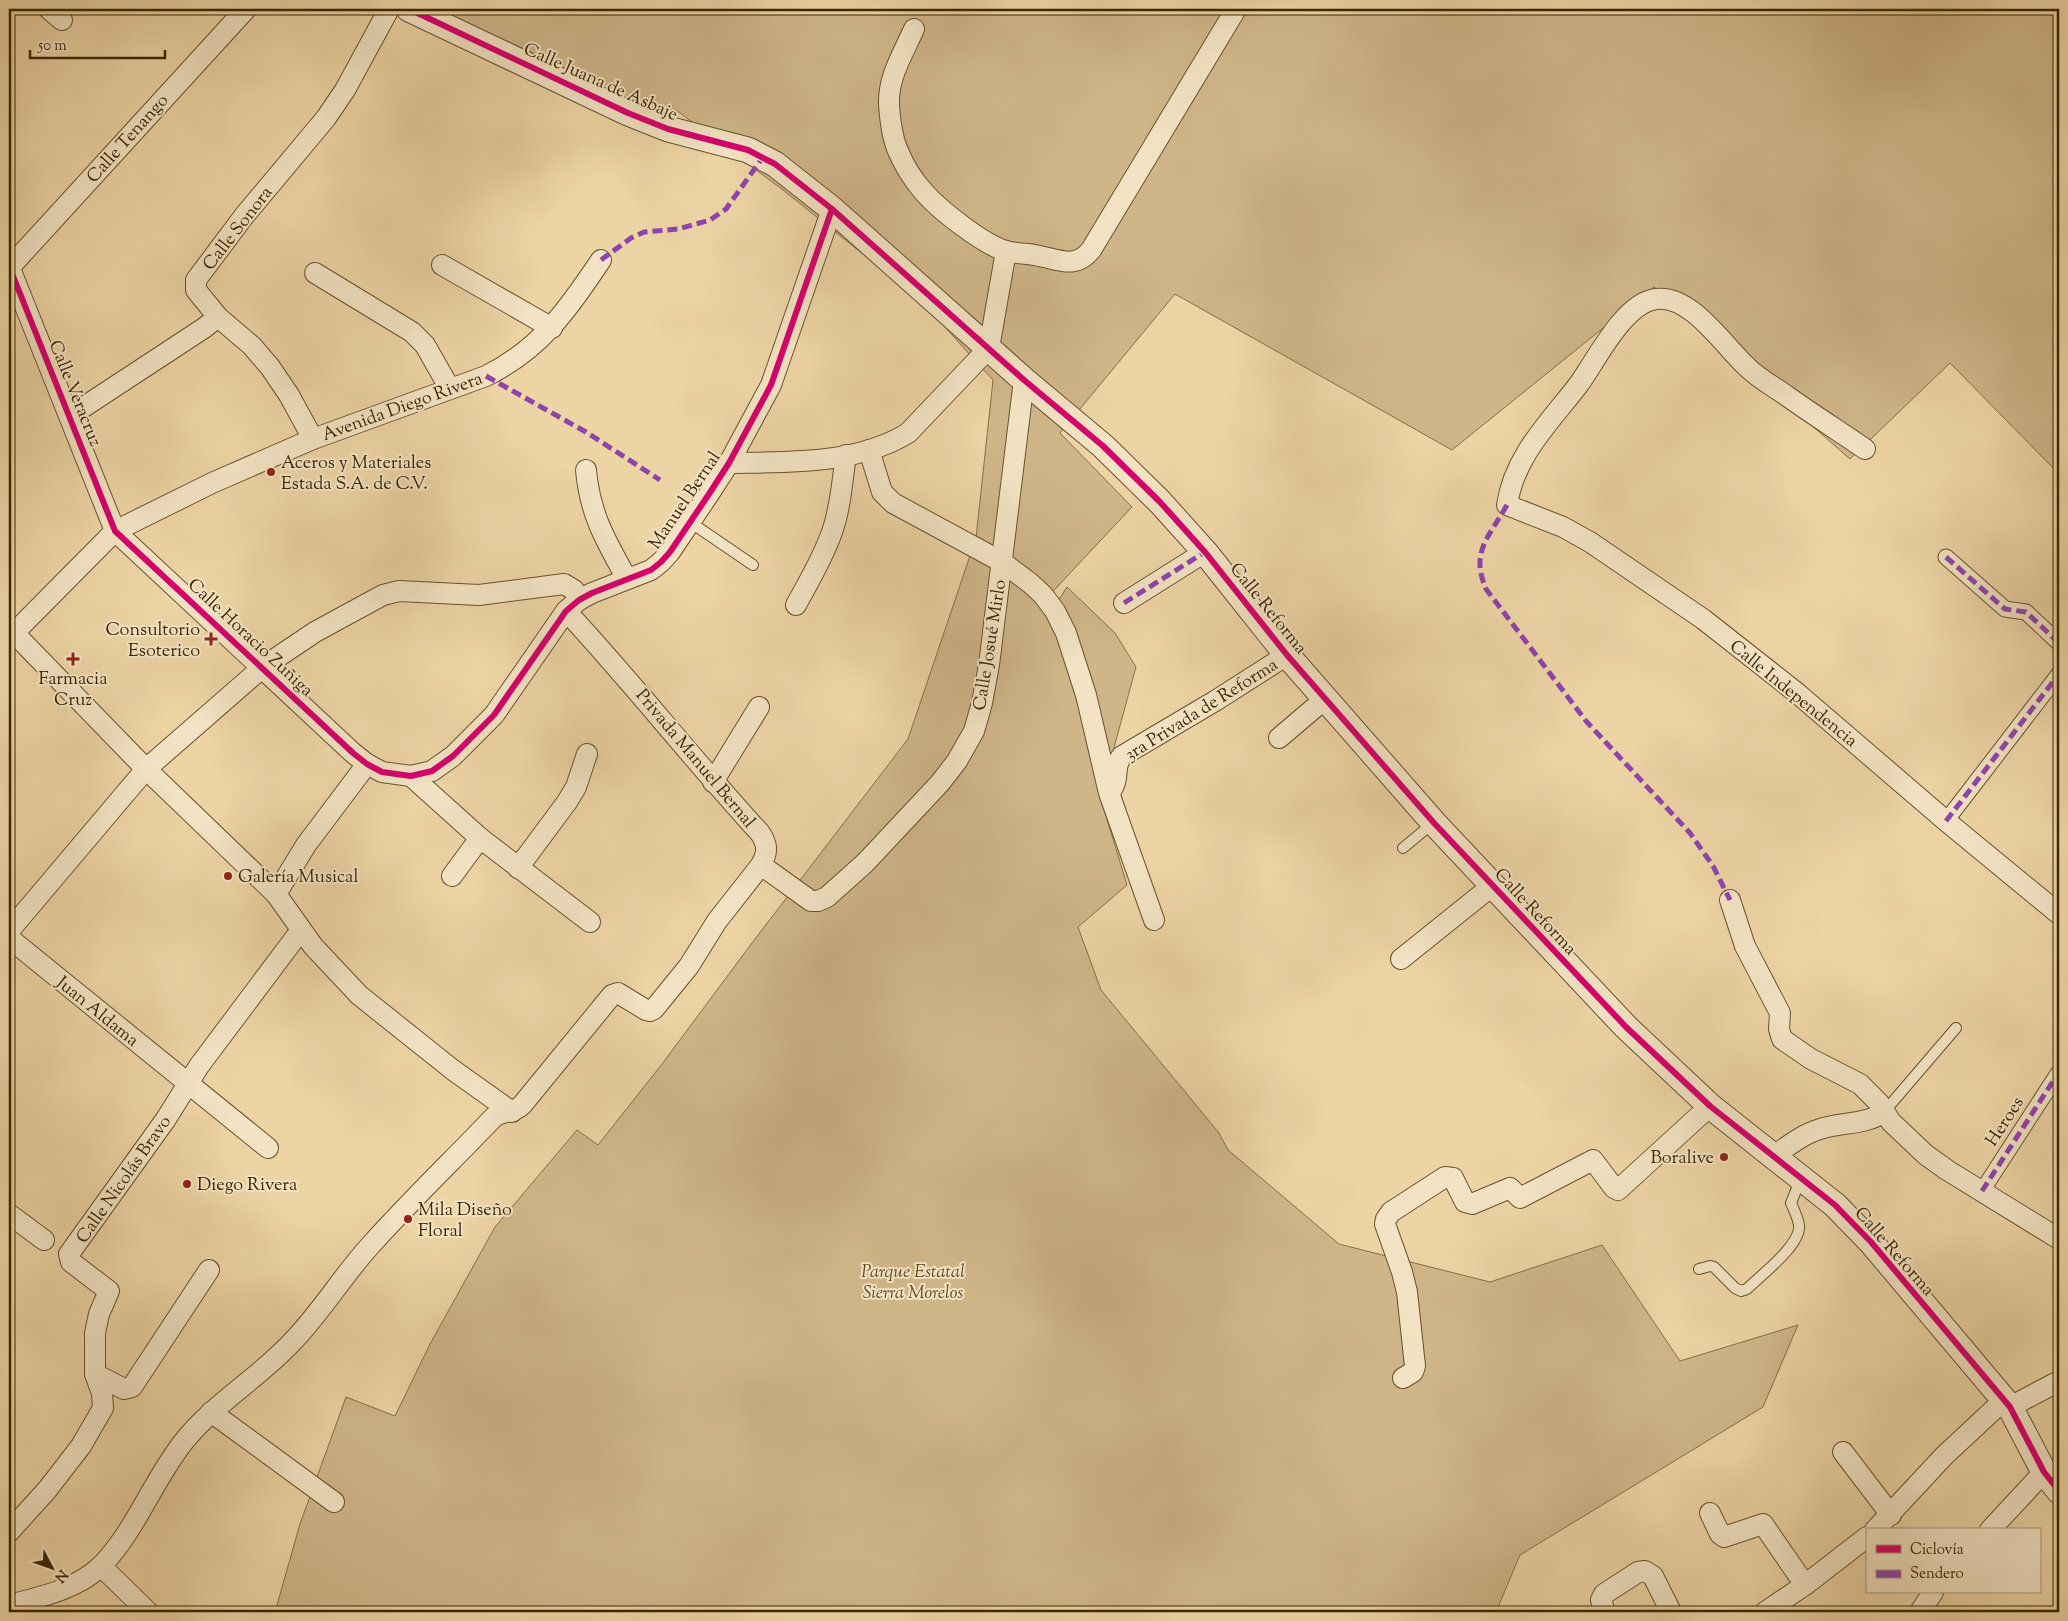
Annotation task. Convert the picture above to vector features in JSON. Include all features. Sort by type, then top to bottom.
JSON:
[{"type":"street","name":"Calle Tenango","points":[[9,267],[246,9]]},
{"type":"street","name":"Calle Sonora","points":[[313,439],[289,395],[270,367],[252,346],[218,317],[196,290],[196,280],[244,216],[326,118],[345,90],[389,9]]},
{"type":"street","name":"Calle Juana de Asbaje","points":[[409,9],[628,113],[668,129],[748,150],[775,164],[832,209],[989,348]]},
{"type":"street","points":[[914,30],[891,79],[890,111],[898,152],[923,191],[967,230],[1006,251],[1078,262],[1085,257],[1236,9]]},
{"type":"street","name":"Manuel Bernal","points":[[573,605],[650,570],[661,562],[670,552],[729,463],[771,384],[832,209]]},
{"type":"street","points":[[729,463],[793,461],[846,455],[869,450],[908,434],[989,348],[1006,251]]},
{"type":"street","name":"Avenida Diego Rivera","points":[[11,636],[115,531],[212,483],[313,439],[486,376],[507,365],[552,328],[573,302],[601,260]]},
{"type":"street","points":[[442,265],[552,328]]},
{"type":"street","name":"Calle Veracruz","points":[[9,267],[115,531]]},
{"type":"street","points":[[315,274],[412,332],[425,346],[450,389]]},
{"type":"street","name":"Calle Independencia","points":[[1865,449],[1766,384],[1746,367],[1697,315],[1669,299],[1656,299],[1643,304],[1630,313],[1617,328],[1579,384],[1547,423],[1515,472],[1507,505],[1563,528],[1590,542],[1703,619],[1797,693],[1946,821],[2059,914]]},
{"type":"street","points":[[70,416],[218,317]]},
{"type":"street","name":"Calle Reforma","points":[[989,348],[1103,446],[1160,502],[1205,552],[1288,655],[1434,822],[1626,1027],[1710,1106],[1802,1177],[1834,1205],[1871,1242],[2007,1403],[2044,1472],[2059,1491]]},
{"type":"street","name":"Calle Josué Mirlo","points":[[761,865],[811,902],[826,897],[865,863],[940,783],[974,731],[982,703],[1002,562],[1024,380]]},
{"type":"street","points":[[869,450],[882,492],[893,503],[1002,562],[1043,595],[1055,611],[1066,633],[1086,695],[1109,793],[1154,920]]},
{"type":"street","points":[[796,605],[823,555],[832,531],[839,507],[846,455]]},
{"type":"street","points":[[586,470],[592,508],[597,523],[627,579]]},
{"type":"street","name":"Calle Horacio Zuñiga","points":[[115,531],[367,764]]},
{"type":"street","points":[[1124,602],[1205,552]]},
{"type":"street","points":[[1946,557],[2005,609],[2026,612],[2059,643]]},
{"type":"street","name":"Privada Manuel Bernal","points":[[263,667],[315,632],[383,595],[399,591],[479,595],[564,584],[570,586],[573,605],[622,672],[713,782],[766,842],[766,856],[761,865]]},
{"type":"street","points":[[276,894],[306,845],[367,764],[382,772],[412,776],[432,771],[453,756],[494,715],[573,605]]},
{"type":"street","points":[[11,636],[276,894],[301,930],[330,966],[359,995],[453,1070],[512,1112]]},
{"type":"street","name":"3ra Privada de Reforma","points":[[1109,793],[1116,781],[1116,764],[1122,756],[1288,655]]},
{"type":"street","points":[[9,930],[146,769],[263,667]]},
{"type":"street","points":[[1946,821],[2059,674]]},
{"type":"street","points":[[1279,738],[1326,698]]},
{"type":"street","points":[[713,782],[759,707]]},
{"type":"street","points":[[518,868],[567,802],[576,786],[587,754]]},
{"type":"street","points":[[412,776],[480,838],[590,922]]},
{"type":"street","points":[[452,876],[480,838]]},
{"type":"street","points":[[9,1605],[61,1590],[76,1583],[101,1566],[130,1526],[169,1461],[211,1412],[290,1345],[370,1246],[494,1117],[504,1112],[512,1112],[522,1105],[612,995],[618,993],[646,1010],[654,1009],[689,966],[717,921],[761,865]]},
{"type":"street","points":[[1401,958],[1492,886]]},
{"type":"street","points":[[1730,900],[1745,946],[1780,1013],[1779,1030],[1782,1039],[1811,1059],[1860,1084],[1879,1103],[1877,1115]]},
{"type":"street","name":"Calle Nicolás Bravo","points":[[9,1532],[47,1490],[81,1446],[98,1419],[102,1408],[103,1400],[95,1374],[96,1323],[108,1291],[71,1262],[69,1254],[166,1119],[188,1084],[301,930]]},
{"type":"street","name":"Juan Aldama","points":[[9,938],[268,1148]]},
{"type":"street","name":"Heroes","points":[[1982,1191],[2059,1072]]},
{"type":"street","points":[[1403,1378],[1414,1372],[1415,1366],[1407,1292],[1385,1224],[1391,1212],[1445,1177],[1450,1176],[1453,1178],[1466,1202],[1472,1204],[1510,1188],[1520,1198],[1594,1160],[1614,1188],[1618,1190],[1710,1106]]},
{"type":"street","points":[[1774,1156],[1794,1142],[1821,1128],[1877,1115],[1891,1122],[1926,1155],[2059,1239]]},
{"type":"street","points":[[9,1214],[44,1240]]},
{"type":"street","points":[[95,1374],[124,1389],[132,1387],[209,1270]]},
{"type":"street","points":[[1877,1528],[1944,1456],[2007,1403],[2059,1381]]},
{"type":"street","points":[[211,1412],[334,1502]]},
{"type":"street","points":[[1843,1452],[1891,1515]]},
{"type":"street","points":[[1992,1528],[2044,1472]]},
{"type":"street","points":[[1710,1513],[1720,1534],[1724,1537],[1764,1524],[1805,1585]]},
{"type":"street","points":[[1765,1612],[1805,1585],[1866,1538]]},
{"type":"street","points":[[101,1566],[148,1612]]},
{"type":"street","points":[[1605,1612],[1601,1600],[1604,1594],[1638,1572],[1645,1571],[1653,1576],[1671,1612]]},
{"type":"street","points":[[1920,1612],[1932,1594]]},
{"type":"lane","points":[[690,522],[753,565]]},
{"type":"lane","points":[[1403,848],[1434,822]]},
{"type":"lane","points":[[1877,1115],[1956,1028]]},
{"type":"lane","points":[[1699,1269],[1710,1266],[1714,1267],[1735,1288],[1742,1291],[1747,1289],[1799,1236],[1800,1226],[1791,1203],[1802,1177]]},
{"type":"green space","name":"Parque Estatal Sierra Morelos","points":[[411,9],[2059,9],[2059,474],[1950,363],[1850,459],[1654,287],[1452,450],[1175,294],[1060,433],[1132,507],[1043,602],[1048,617],[1067,587],[1115,633],[1136,667],[1106,777],[1098,790],[1127,885],[1078,927],[1101,990],[1219,1133],[1228,1150],[1339,1244],[1490,1282],[1602,1245],[1680,1361],[1798,1325],[1763,1407],[1520,1555],[1496,1612],[275,1612],[300,1524],[346,1397],[395,1416],[430,1344],[495,1227],[577,1130],[598,1145],[662,1064],[908,739],[976,538],[993,380],[933,314],[899,283],[783,190],[676,110],[643,121]]},
{"type":"marked path","points":[[601,260],[631,238],[644,232],[678,229],[710,220],[726,209],[763,157]]},
{"type":"marked path","points":[[486,376],[586,432],[660,480]]},
{"type":"marked path","points":[[1507,505],[1488,536],[1481,555],[1480,565],[1486,589],[1586,721],[1690,833],[1713,866],[1730,900]]},
{"type":"marked path","points":[[1124,603],[1205,552]]},
{"type":"marked path","points":[[1946,557],[2005,609],[2026,612],[2059,643]]},
{"type":"marked path","points":[[1946,821],[2059,674]]},
{"type":"marked path","points":[[1982,1191],[2059,1072]]},
{"type":"cycle path","points":[[409,9],[628,113],[668,129],[748,150],[775,164],[832,209],[1024,380],[1103,446],[1160,502],[1205,552],[1287,655],[1434,823],[1626,1027],[1710,1106],[1835,1205],[1871,1242],[2010,1407],[2044,1472],[2059,1491]]},
{"type":"cycle path","points":[[9,266],[115,531],[353,753],[367,764],[382,772],[411,776],[432,771],[453,756],[494,715],[566,611],[579,600],[592,593],[651,570],[670,552],[729,463],[771,385],[832,209]]},
{"type":"place","name":"Aceros y Materiales Estada S.A. de C.V.","points":[[271,472]]},
{"type":"place","name":"Consultorio Esoterico","points":[[211,639]]},
{"type":"place","name":"Farmacia Cruz","points":[[73,659]]},
{"type":"place","name":"Galería Musical","points":[[228,876]]},
{"type":"place","name":"Boralive","points":[[1724,1157]]},
{"type":"place","name":"Diego Rivera","points":[[187,1184]]},
{"type":"place","name":"Mila Diseño Floral","points":[[408,1219]]}]
